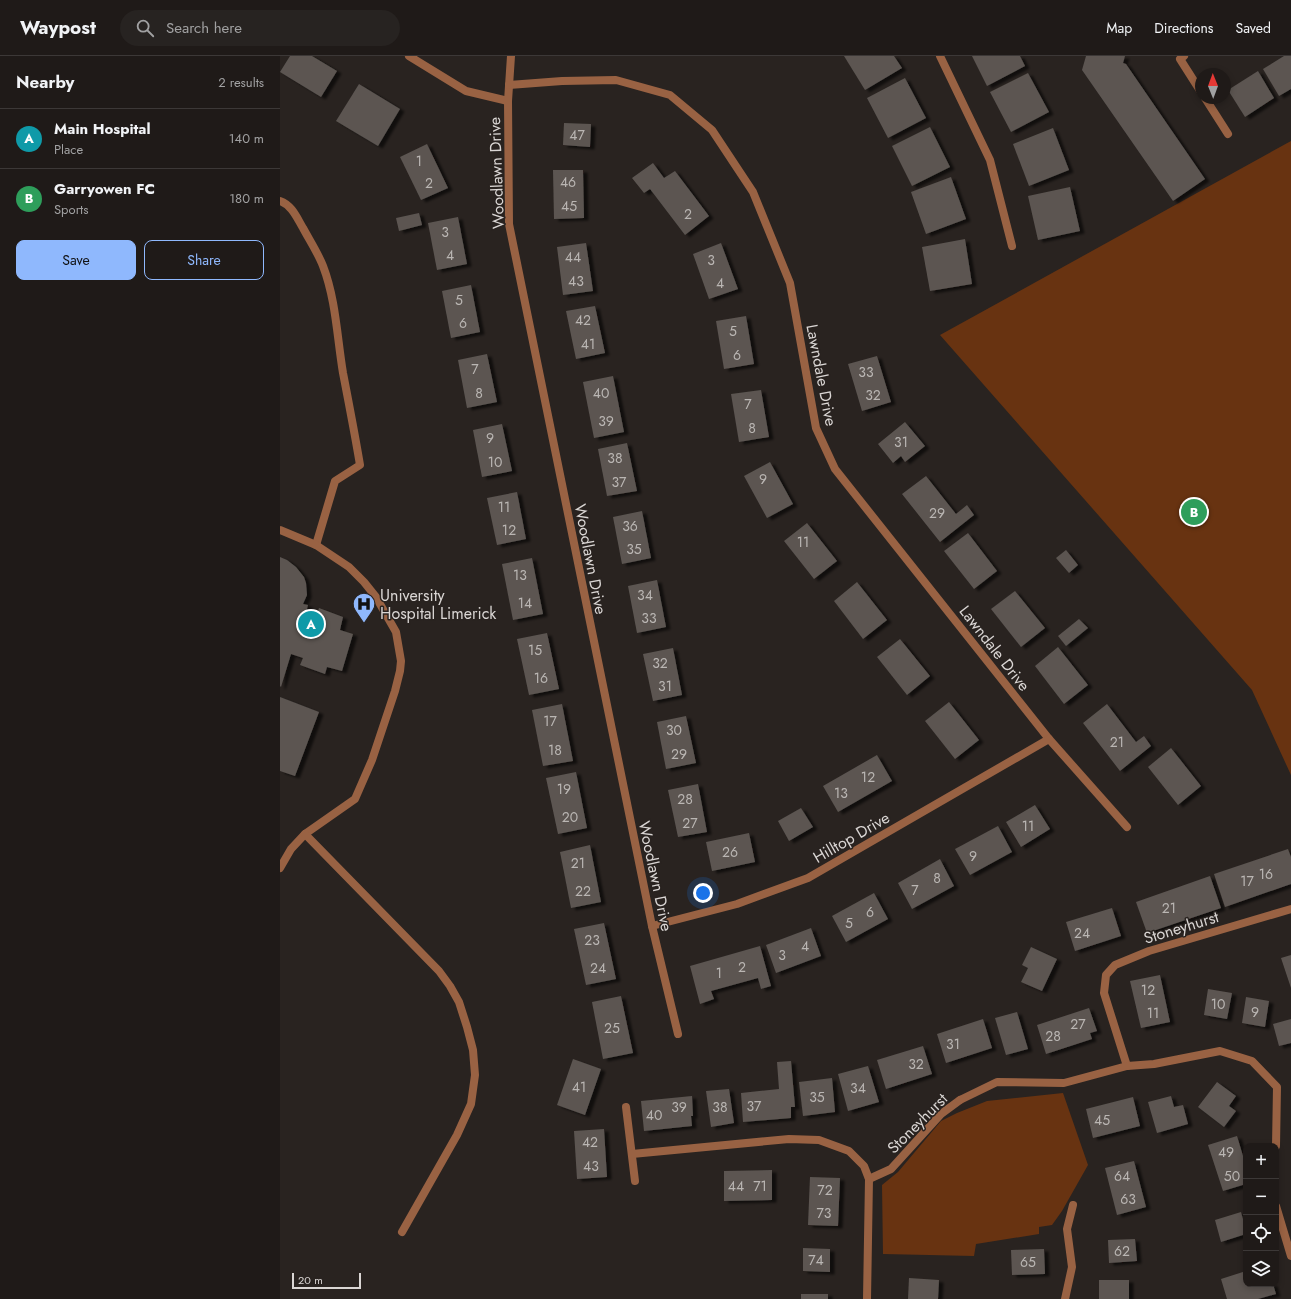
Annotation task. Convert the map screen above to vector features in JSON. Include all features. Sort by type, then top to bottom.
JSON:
[{"type":"street","points":[[409,56],[466,91],[508,101]]},
{"type":"street","name":"Woodlawn Drive","points":[[511,56],[508,101],[509,224],[652,926],[678,1034]]},
{"type":"street","points":[[940,56],[990,160],[1012,246]]},
{"type":"street","points":[[1184,56],[1180,59],[1195,83]]},
{"type":"street","name":"Lawndale Drive","points":[[509,85],[562,81],[616,80],[670,95],[712,130],[753,192],[790,283],[816,428],[836,469],[1049,739],[1127,827]]},
{"type":"street","points":[[1209,104],[1228,134]]},
{"type":"street","points":[[280,201],[290,208],[295,214],[323,266],[331,291],[343,371],[360,465],[335,481],[316,545]]},
{"type":"street","points":[[280,530],[316,545],[349,567],[364,582],[376,597],[396,632],[401,661],[395,691],[372,760],[355,799],[305,834],[291,849],[280,868]]},
{"type":"street","name":"Hilltop Drive","points":[[652,926],[737,904],[808,878],[1049,739]]},
{"type":"street","points":[[305,834],[439,971],[459,1002],[473,1050],[475,1075],[471,1104],[457,1135],[402,1232]]},
{"type":"street","name":"Stoneyhurst","points":[[1127,1066],[1104,993],[1106,975],[1115,965],[1148,951],[1291,909]]},
{"type":"street","name":"Stoneyhurst","points":[[869,1179],[891,1169],[941,1114],[960,1100],[996,1082],[1064,1083],[1127,1066],[1154,1064],[1220,1051],[1252,1061],[1277,1087],[1276,1143]]},
{"type":"street","points":[[626,1107],[635,1181]]},
{"type":"street","points":[[632,1154],[789,1139],[819,1140],[849,1151],[864,1166],[869,1179],[867,1299]]},
{"type":"street","points":[[1066,1299],[1072,1267],[1067,1229],[1073,1205]]},
{"type":"street","points":[[1279,1215],[1291,1256]]},
{"type":"shaded area","points":[[1291,141],[1291,775],[1252,690],[940,335]]},
{"type":"shaded area","points":[[1063,1093],[1088,1165],[1062,1211],[1052,1225],[1039,1227],[1039,1234],[976,1244],[974,1256],[883,1254],[882,1185],[898,1172],[941,1121],[987,1101]]},
{"type":"building","points":[[290,56],[312,56],[337,71],[321,97],[280,72]]},
{"type":"building","points":[[844,56],[894,56],[902,68],[865,90]]},
{"type":"building","points":[[972,56],[1020,56],[1025,66],[987,86]]},
{"type":"building","points":[[1086,56],[1125,56],[1123,63],[1126,64],[1205,179],[1173,201],[1082,70]]},
{"type":"building","points":[[1284,56],[1291,56],[1291,89],[1279,96],[1263,69]]},
{"type":"building","points":[[1258,71],[1274,98],[1245,117],[1231,95],[1231,88]]},
{"type":"building","points":[[1028,73],[1049,112],[1011,132],[990,92]]},
{"type":"building","points":[[905,78],[926,118],[888,138],[867,98]]},
{"type":"building","points":[[359,84],[400,109],[378,146],[336,121]]},
{"type":"building","points":[[564,123],[591,124],[590,147],[563,145]]},
{"type":"building","points":[[930,127],[950,167],[912,186],[892,146]]},
{"type":"building","points":[[1053,128],[1069,170],[1029,186],[1013,144]]},
{"type":"building","points":[[427,144],[448,188],[421,200],[400,157]]},
{"type":"building","points":[[653,163],[664,178],[675,171],[709,216],[685,235],[650,189],[644,193],[632,178]]},
{"type":"building","points":[[553,170],[583,170],[584,218],[554,219]]},
{"type":"building","points":[[951,177],[966,219],[926,234],[911,192]]},
{"type":"building","points":[[1070,187],[1080,231],[1038,240],[1028,196]]},
{"type":"building","points":[[419,213],[422,225],[399,231],[396,218]]},
{"type":"building","points":[[458,217],[467,264],[437,270],[428,223]]},
{"type":"building","points":[[965,239],[972,284],[930,291],[922,247]]},
{"type":"building","points":[[586,243],[593,291],[563,295],[557,247]]},
{"type":"building","points":[[721,243],[738,289],[709,299],[693,254]]},
{"type":"building","points":[[471,285],[480,332],[451,338],[442,291]]},
{"type":"building","points":[[595,306],[605,353],[576,359],[566,311]]},
{"type":"building","points":[[746,316],[754,364],[724,369],[716,321]]},
{"type":"building","points":[[487,354],[497,402],[467,408],[458,360]]},
{"type":"building","points":[[877,356],[891,402],[862,411],[848,364]]},
{"type":"building","points":[[613,376],[624,432],[594,438],[583,382]]},
{"type":"building","points":[[761,390],[769,437],[739,442],[731,394]]},
{"type":"building","points":[[905,422],[925,446],[905,462],[901,456],[893,463],[878,444]]},
{"type":"building","points":[[502,424],[512,471],[482,477],[473,430]]},
{"type":"building","points":[[627,443],[637,491],[607,496],[598,449]]},
{"type":"building","points":[[770,462],[793,504],[767,518],[744,476]]},
{"type":"building","points":[[926,476],[956,514],[967,505],[974,515],[940,542],[902,494]]},
{"type":"building","points":[[517,492],[526,539],[497,545],[487,498]]},
{"type":"building","points":[[642,511],[651,558],[622,564],[613,517]]},
{"type":"building","points":[[807,523],[837,561],[814,579],[784,541]]},
{"type":"building","points":[[968,533],[997,571],[974,589],[944,551]]},
{"type":"building","points":[[1066,550],[1078,565],[1069,573],[1056,558]]},
{"type":"building","points":[[280,557],[296,567],[304,577],[307,595],[303,604],[308,605],[306,613],[316,617],[319,608],[343,617],[340,630],[353,634],[342,671],[327,667],[325,674],[300,665],[303,658],[291,654],[281,687],[280,686]]},
{"type":"building","points":[[532,558],[543,614],[513,620],[502,564]]},
{"type":"building","points":[[657,580],[666,627],[637,633],[628,586]]},
{"type":"building","points":[[857,582],[887,620],[863,639],[834,601]]},
{"type":"building","points":[[1015,591],[1045,628],[1021,647],[991,609]]},
{"type":"building","points":[[1079,619],[1088,628],[1066,646],[1058,636]]},
{"type":"building","points":[[547,633],[559,689],[529,695],[517,639]]},
{"type":"building","points":[[900,639],[930,676],[907,695],[877,657]]},
{"type":"building","points":[[1058,647],[1088,685],[1064,704],[1035,666]]},
{"type":"building","points":[[673,648],[682,695],[653,701],[643,654]]},
{"type":"building","points":[[280,697],[319,712],[295,776],[280,771]]},
{"type":"building","points":[[949,702],[979,740],[955,759],[925,721]]},
{"type":"building","points":[[562,704],[573,761],[543,766],[532,710]]},
{"type":"building","points":[[1107,704],[1136,742],[1144,736],[1151,746],[1120,771],[1083,723]]},
{"type":"building","points":[[686,716],[696,763],[666,769],[657,722]]},
{"type":"building","points":[[1171,748],[1201,786],[1178,805],[1148,767]]},
{"type":"building","points":[[877,755],[892,781],[838,812],[823,786]]},
{"type":"building","points":[[576,772],[587,828],[558,834],[546,778]]},
{"type":"building","points":[[698,784],[707,832],[678,837],[668,790]]},
{"type":"building","points":[[1035,805],[1050,829],[1021,847],[1006,822]]},
{"type":"building","points":[[801,808],[813,827],[789,841],[778,821]]},
{"type":"building","points":[[998,826],[1012,852],[970,875],[955,849]]},
{"type":"building","points":[[749,833],[755,862],[712,871],[706,842]]},
{"type":"building","points":[[590,845],[601,902],[571,908],[560,852]]},
{"type":"building","points":[[1288,849],[1291,857],[1291,884],[1225,907],[1214,874]]},
{"type":"building","points":[[940,859],[954,886],[912,909],[898,883]]},
{"type":"building","points":[[1210,876],[1221,908],[1147,933],[1136,902]]},
{"type":"building","points":[[874,893],[888,919],[846,942],[832,916]]},
{"type":"building","points":[[1112,908],[1121,936],[1075,951],[1066,922]]},
{"type":"building","points":[[604,923],[616,979],[586,985],[574,929]]},
{"type":"building","points":[[811,928],[821,956],[776,973],[766,945]]},
{"type":"building","points":[[760,946],[771,986],[761,989],[758,978],[711,991],[714,999],[700,1004],[690,966]]},
{"type":"building","points":[[1031,947],[1057,959],[1042,991],[1021,982],[1028,968],[1022,965]]},
{"type":"building","points":[[1291,955],[1291,988],[1281,958]]},
{"type":"building","points":[[1160,975],[1170,1022],[1141,1028],[1130,981]]},
{"type":"building","points":[[1208,989],[1232,993],[1227,1019],[1204,1015]]},
{"type":"building","points":[[621,996],[633,1053],[603,1059],[592,1002]]},
{"type":"building","points":[[1246,997],[1269,1001],[1265,1027],[1242,1023]]},
{"type":"building","points":[[1089,1008],[1097,1031],[1090,1033],[1092,1039],[1046,1054],[1037,1025]]},
{"type":"building","points":[[1017,1012],[1028,1049],[1006,1055],[995,1018]]},
{"type":"building","points":[[983,1019],[992,1048],[946,1063],[937,1034]]},
{"type":"building","points":[[1291,1019],[1291,1043],[1279,1046],[1273,1024]]},
{"type":"building","points":[[923,1046],[932,1074],[886,1089],[877,1060]]},
{"type":"building","points":[[573,1059],[601,1069],[585,1115],[557,1105]]},
{"type":"building","points":[[791,1061],[795,1107],[791,1107],[791,1118],[743,1122],[741,1093],[779,1089],[777,1062]]},
{"type":"building","points":[[868,1066],[879,1102],[848,1111],[838,1074]]},
{"type":"building","points":[[832,1078],[835,1112],[803,1116],[799,1082]]},
{"type":"building","points":[[1217,1082],[1236,1096],[1229,1106],[1236,1111],[1224,1127],[1198,1107]]},
{"type":"building","points":[[729,1089],[734,1123],[711,1127],[706,1091]]},
{"type":"building","points":[[692,1096],[692,1126],[644,1131],[641,1101]]},
{"type":"building","points":[[1171,1096],[1174,1107],[1183,1105],[1188,1124],[1157,1133],[1148,1102]]},
{"type":"building","points":[[1133,1097],[1140,1126],[1093,1138],[1086,1109]]},
{"type":"building","points":[[604,1129],[607,1177],[577,1179],[574,1131]]},
{"type":"building","points":[[1237,1136],[1243,1156],[1243,1185],[1223,1191],[1208,1145]]},
{"type":"building","points":[[1134,1161],[1146,1207],[1117,1215],[1105,1168]]},
{"type":"building","points":[[772,1170],[772,1200],[724,1201],[724,1171]]},
{"type":"building","points":[[810,1177],[840,1178],[838,1226],[808,1225]]},
{"type":"building","points":[[1241,1212],[1243,1219],[1243,1235],[1221,1242],[1215,1220]]},
{"type":"building","points":[[1135,1239],[1137,1261],[1109,1263],[1108,1240]]},
{"type":"building","points":[[803,1248],[830,1249],[830,1272],[803,1271]]},
{"type":"building","points":[[1044,1249],[1045,1274],[1012,1275],[1011,1250]]},
{"type":"building","points":[[1243,1272],[1243,1287],[1274,1287],[1276,1294],[1258,1299],[1227,1299],[1221,1279]]},
{"type":"building","points":[[909,1278],[939,1280],[938,1299],[908,1299]]},
{"type":"building","points":[[1099,1280],[1129,1280],[1129,1299],[1099,1299]]},
{"type":"building","points":[[801,1294],[828,1294],[828,1299],[801,1299]]},
{"type":"place","name":"Garryowen FC","points":[[1194,512]]},
{"type":"place","name":"Main Hospital","points":[[311,624]]},
{"type":"place","name":"University Hospital Limerick","points":[[364,624]]}]
